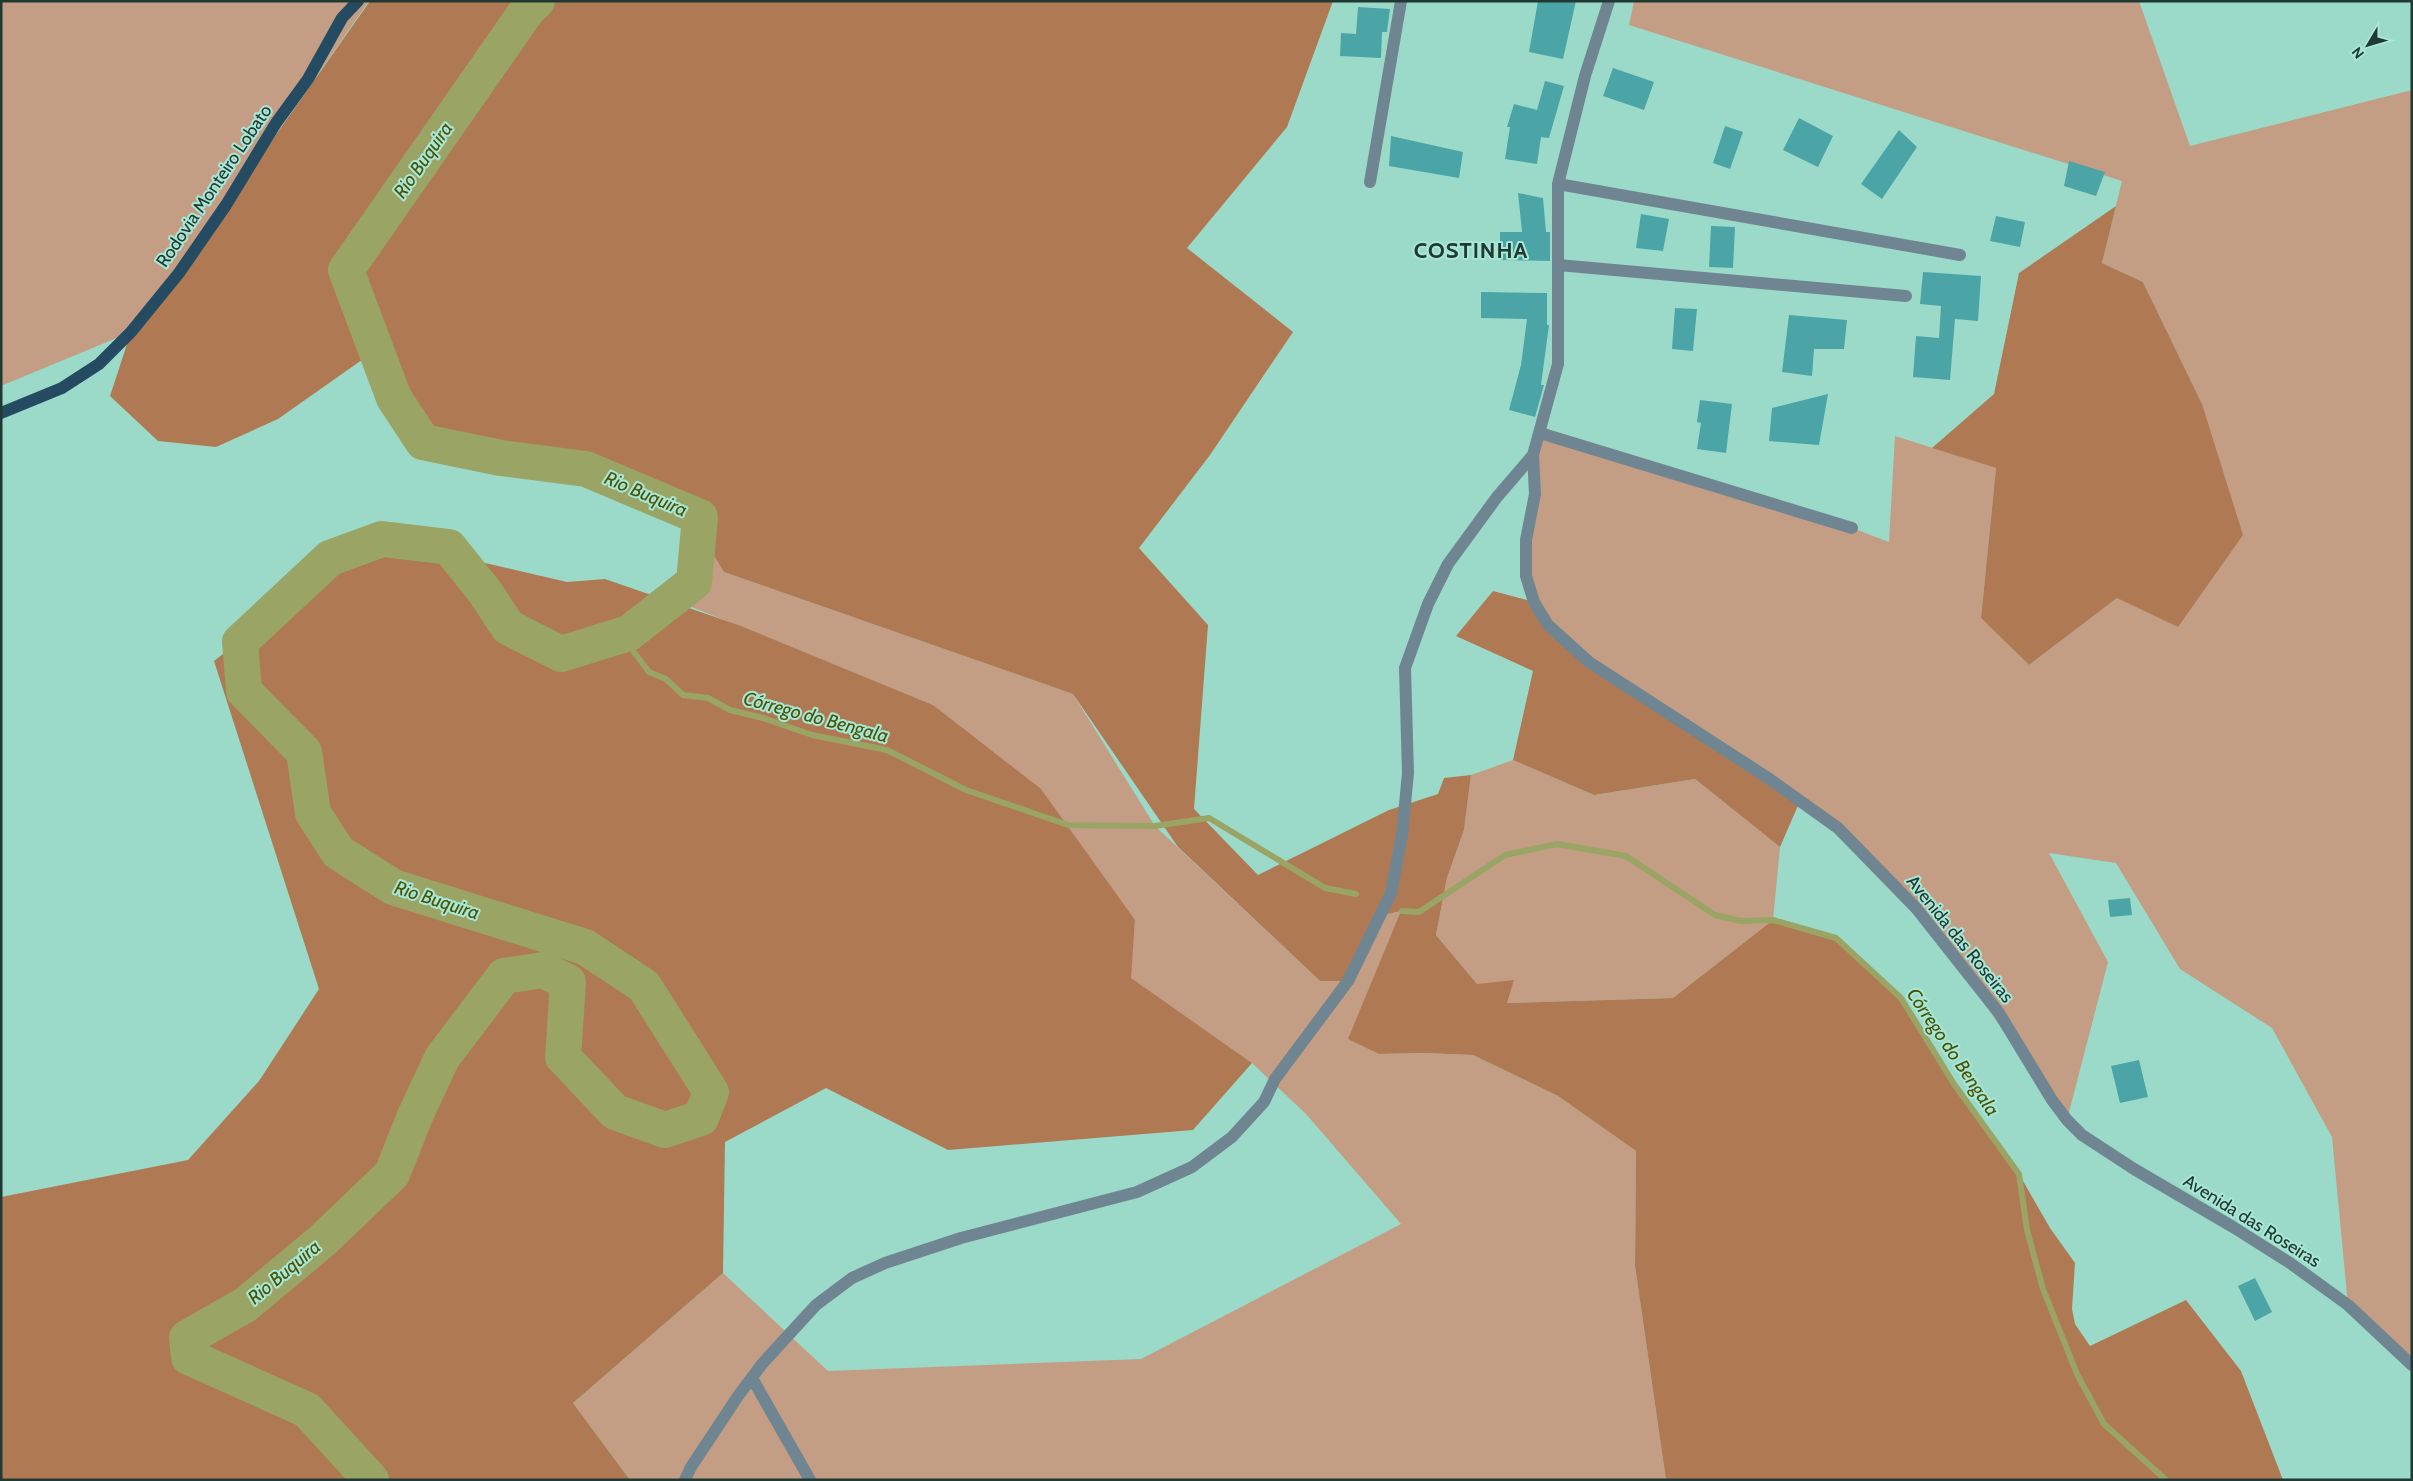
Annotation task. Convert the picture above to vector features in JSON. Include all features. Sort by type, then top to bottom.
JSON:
[{"type":"main road","name":"Rodovia Monteiro Lobato","points":[[1,413],[62,388],[99,364],[131,332],[182,268],[226,205],[276,123],[308,79],[342,18],[358,1]]},
{"type":"street","points":[[1370,182],[1402,1]]},
{"type":"street","points":[[685,1480],[691,1467],[752,1378],[816,1305],[852,1278],[885,1263],[961,1238],[1137,1192],[1192,1167],[1232,1137],[1264,1102],[1275,1079],[1348,981],[1391,893],[1402,835],[1408,773],[1405,668],[1428,604],[1448,564],[1498,497],[1533,455],[1540,432],[1558,364],[1558,184],[1585,76],[1609,1]]},
{"type":"street","points":[[1558,184],[1960,255]]},
{"type":"street","points":[[1558,265],[1906,296]]},
{"type":"street","points":[[1540,432],[1852,528]]},
{"type":"street","name":"Avenida das Roseiras","points":[[1533,455],[1535,494],[1526,540],[1526,576],[1534,602],[1548,625],[1589,662],[1768,778],[1838,828],[1916,908],[1999,1013],[2052,1100],[2067,1120],[2082,1135],[2134,1169],[2233,1226],[2290,1263],[2348,1305],[2412,1365]]},
{"type":"street","points":[[752,1378],[810,1480]]},
{"type":"shaded area","points":[[1,1],[369,1],[179,273],[131,332],[1,386]]},
{"type":"shaded area","points":[[370,1],[1333,1],[1287,127],[1187,248],[1293,332],[1210,455],[1139,548],[1208,625],[1194,809],[1258,875],[1389,810],[1438,794],[1444,778],[1471,775],[1464,830],[1447,878],[1436,935],[1477,984],[1514,980],[1507,1003],[1673,998],[1773,920],[1836,938],[1901,998],[1954,1084],[2019,1174],[2050,1228],[2075,1263],[2072,1309],[2075,1324],[2090,1346],[2186,1300],[2241,1371],[2283,1480],[1666,1480],[1635,1266],[1636,1151],[1558,1096],[1473,1055],[1379,1054],[1348,1039],[1401,911],[1380,916],[1348,981],[1320,981],[1178,847],[1073,694],[724,572],[688,512],[586,469],[501,458],[423,442],[405,414],[376,350],[278,419],[216,447],[158,441],[110,396],[131,332],[185,264]]},
{"type":"shaded area","points":[[1634,1],[2139,1],[2190,146],[2412,90],[2412,1365],[2348,1305],[2332,1137],[2272,1028],[2180,969],[2116,863],[2049,853],[2108,962],[2067,1120],[1916,908],[1838,828],[1589,662],[1534,602],[1526,540],[1540,433],[1852,528],[1889,542],[1895,436],[1996,468],[1981,618],[2029,665],[2117,598],[2202,404],[2143,282],[2102,263],[2122,181],[1629,25]]},
{"type":"shaded area","points":[[2116,206],[2102,263],[2143,282],[2202,404],[2243,535],[2178,627],[2117,598],[2029,665],[1981,618],[1996,468],[1932,448],[1994,394],[2019,273]]},
{"type":"shaded area","points":[[700,517],[724,572],[1073,694],[1155,826],[1320,981],[1380,916],[1402,911],[1387,947],[1379,1054],[1473,1055],[1558,1096],[1636,1151],[1635,1266],[1666,1480],[630,1480],[573,1403],[723,1273],[828,1371],[1141,1359],[1401,1224],[1306,1114],[1252,1063],[1130,978],[1135,920],[933,705],[672,599],[694,582]]},
{"type":"shaded area","points":[[382,539],[567,582],[605,579],[741,626],[933,705],[1041,789],[1135,920],[1131,978],[1252,1063],[1193,1130],[948,1150],[826,1088],[725,1142],[723,1273],[573,1403],[630,1480],[1,1480],[1,1197],[188,1160],[259,1081],[319,989],[214,661],[250,633],[330,558]]},
{"type":"shaded area","points":[[1493,591],[1534,602],[1589,662],[1800,801],[1780,847],[1695,779],[1594,795],[1513,760],[1533,671],[1456,636]]},
{"type":"shaded area","points":[[1513,760],[1594,795],[1695,779],[1780,847],[1773,920],[1673,998],[1506,1003],[1477,984],[1436,935],[1447,878],[1464,830],[1471,775]]},
{"type":"building","points":[[1538,1],[1576,1],[1563,59],[1529,52]]},
{"type":"building","points":[[1358,7],[1390,9],[1387,32],[1382,32],[1381,58],[1340,56],[1341,33],[1356,34]]},
{"type":"building","points":[[1613,68],[1654,82],[1644,110],[1603,96]]},
{"type":"building","points":[[1545,81],[1564,86],[1549,138],[1541,137],[1537,164],[1505,159],[1510,127],[1507,127],[1514,104],[1537,110]]},
{"type":"building","points":[[1799,118],[1833,136],[1818,167],[1783,150]]},
{"type":"building","points":[[1725,126],[1743,132],[1730,169],[1713,163]]},
{"type":"building","points":[[1899,130],[1917,147],[1882,199],[1861,184]]},
{"type":"building","points":[[1391,136],[1463,152],[1459,178],[1389,166]]},
{"type":"building","points":[[2069,161],[2105,172],[2096,196],[2064,186]]},
{"type":"building","points":[[1518,193],[1543,198],[1546,232],[1550,232],[1550,261],[1500,260],[1500,232],[1522,232]]},
{"type":"building","points":[[1641,214],[1669,219],[1663,251],[1636,248]]},
{"type":"building","points":[[1996,216],[2025,222],[2020,247],[1990,241]]},
{"type":"building","points":[[1711,226],[1735,227],[1733,268],[1709,267]]},
{"type":"building","points":[[1923,272],[1981,276],[1978,321],[1955,319],[1950,380],[1913,377],[1916,336],[1939,338],[1941,306],[1920,304]]},
{"type":"building","points":[[1481,292],[1547,293],[1547,325],[1549,325],[1541,385],[1544,385],[1535,417],[1509,410],[1521,365],[1527,319],[1481,318]]},
{"type":"building","points":[[1675,308],[1697,309],[1693,351],[1672,349]]},
{"type":"building","points":[[1789,315],[1847,320],[1844,349],[1814,349],[1812,376],[1782,372]]},
{"type":"building","points":[[1828,394],[1819,445],[1769,441],[1772,408]]},
{"type":"building","points":[[1700,400],[1732,404],[1726,453],[1697,449],[1701,423],[1697,422]]},
{"type":"building","points":[[2130,898],[2132,915],[2110,917],[2108,900]]},
{"type":"building","points":[[2139,1060],[2148,1097],[2120,1103],[2111,1066]]},
{"type":"building","points":[[2255,1278],[2272,1312],[2255,1321],[2238,1286]]},
{"type":"waterway","name":"Rio Buquira","points":[[371,1480],[307,1410],[189,1357],[187,1338],[245,1305],[323,1240],[392,1174],[415,1116],[442,1058],[504,976],[543,970],[568,982],[563,1057],[615,1112],[665,1130],[701,1118],[711,1092],[644,986],[585,947],[393,887],[338,852],[313,813],[304,752],[244,691],[240,642],[330,558],[382,539],[449,547],[485,592],[508,627],[561,654],[629,633],[694,582],[700,517],[586,469],[501,458],[423,442],[394,398],[346,270],[528,9],[537,1]]},
{"type":"waterway","name":"Córrego do Bengala","points":[[629,633],[631,648],[649,672],[666,679],[683,695],[708,698],[730,710],[763,718],[812,735],[887,750],[966,790],[1068,825],[1155,826],[1209,818],[1325,888],[1356,894]]},
{"type":"waterway","name":"Córrego do Bengala","points":[[1402,911],[1419,912],[1505,855],[1557,844],[1626,856],[1715,915],[1741,921],[1773,920],[1836,938],[1901,998],[1954,1084],[2019,1174],[2027,1230],[2043,1289],[2077,1374],[2104,1424],[2166,1480]]},
{"type":"district","name":"COSTINHA","points":[[1471,250]]}]
